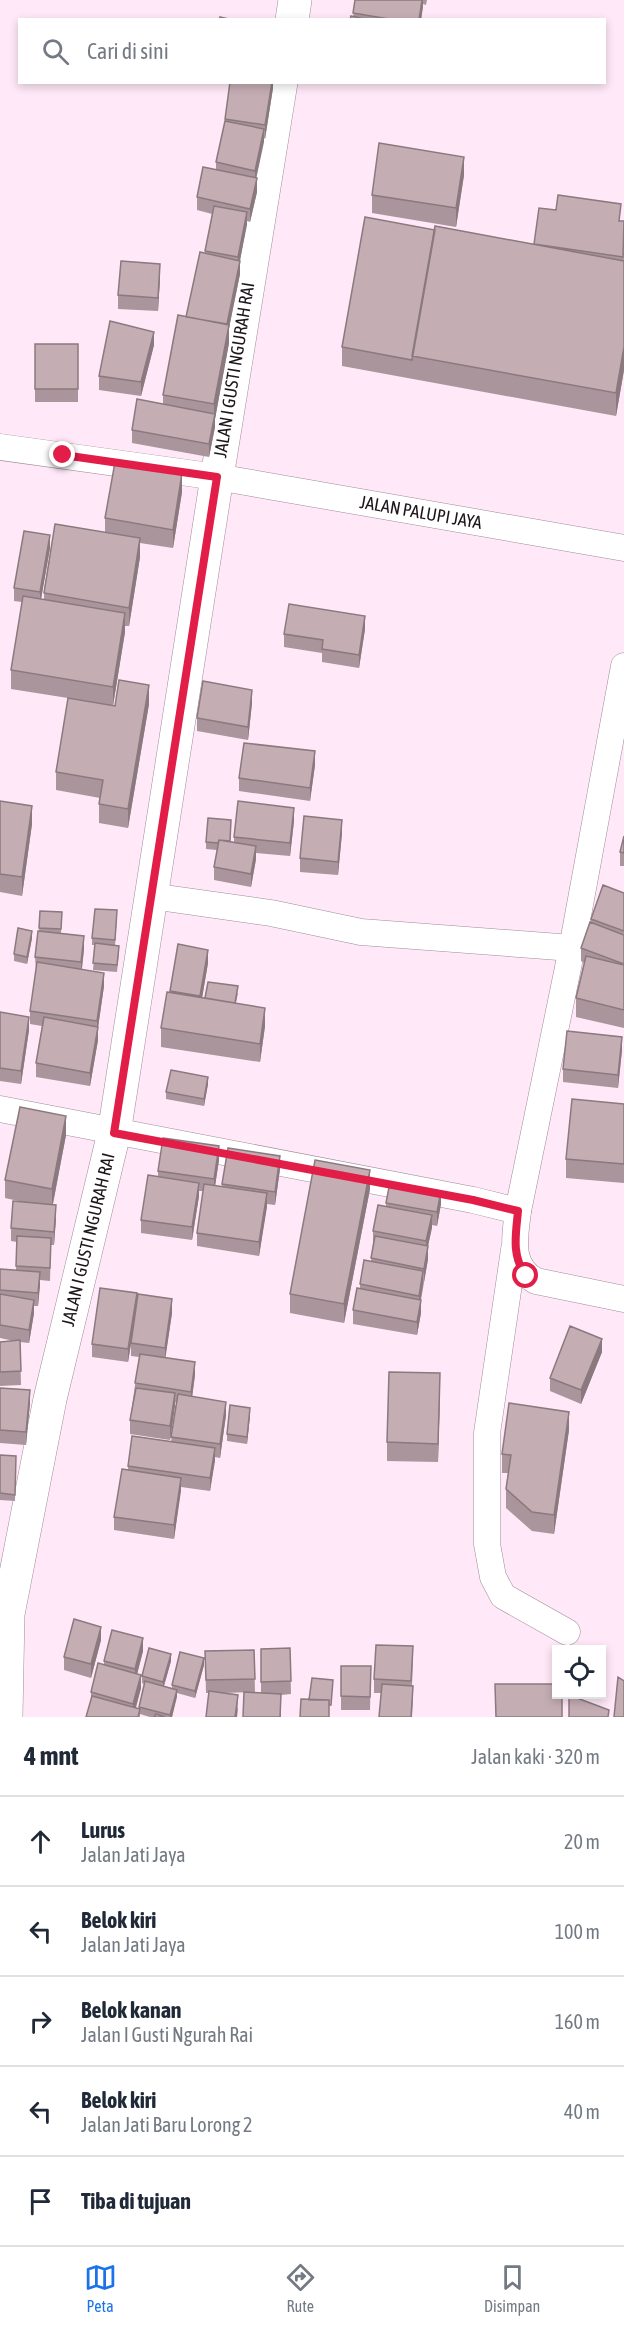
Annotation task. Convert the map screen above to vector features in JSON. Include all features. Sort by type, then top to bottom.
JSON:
[{"type":"main road","points":[[291,18],[295,0]]},
{"type":"main road","name":"JALAN I GUSTI NGURAH RAI","points":[[6,1717],[4,1620],[50,1399],[114,1133],[281,84]]},
{"type":"street","name":"JALAN PALUPI JAYA","points":[[0,447],[217,477],[624,548]]},
{"type":"street","points":[[567,1632],[503,1596],[493,1577],[487,1544],[487,1432],[518,1211],[572,948],[624,666]]},
{"type":"street","points":[[152,896],[271,913],[361,932],[572,948]]},
{"type":"street","points":[[0,1109],[114,1133],[473,1200],[518,1211]]},
{"type":"street","points":[[514,1246],[521,1269],[526,1276],[536,1281],[624,1299]]},
{"type":"building","points":[[355,0],[422,0],[419,18],[383,18],[353,13]]},
{"type":"building","points":[[230,84],[272,84],[265,125],[225,119]]},
{"type":"building","points":[[225,121],[264,129],[255,171],[216,162]]},
{"type":"building","points":[[379,143],[464,157],[456,208],[372,195]]},
{"type":"building","points":[[203,167],[257,178],[250,209],[197,197]]},
{"type":"building","points":[[558,195],[621,204],[619,221],[624,221],[623,257],[534,244],[539,208],[556,210]]},
{"type":"building","points":[[214,206],[247,212],[238,257],[205,251]]},
{"type":"building","points":[[365,217],[435,230],[412,360],[342,347]]},
{"type":"building","points":[[435,226],[624,261],[624,347],[616,393],[412,356]]},
{"type":"building","points":[[200,252],[240,261],[227,324],[186,317]]},
{"type":"building","points":[[121,261],[160,264],[158,298],[118,295]]},
{"type":"building","points":[[178,315],[229,325],[214,404],[163,395]]},
{"type":"building","points":[[110,321],[154,332],[141,382],[99,376]]},
{"type":"building","points":[[35,344],[78,344],[78,389],[35,389]]},
{"type":"building","points":[[137,399],[215,414],[209,444],[132,430]]},
{"type":"building","points":[[115,462],[182,473],[173,530],[105,518]]},
{"type":"building","points":[[55,524],[140,538],[129,608],[44,593]]},
{"type":"building","points":[[24,531],[50,535],[40,592],[14,588]]},
{"type":"building","points":[[23,596],[125,613],[113,687],[11,670]]},
{"type":"building","points":[[289,604],[365,616],[359,655],[322,649],[323,640],[284,634]]},
{"type":"building","points":[[119,680],[149,685],[128,809],[99,804],[103,780],[56,772],[68,698],[115,706]]},
{"type":"building","points":[[203,681],[252,690],[248,727],[197,718]]},
{"type":"building","points":[[244,743],[315,751],[310,788],[239,778]]},
{"type":"building","points":[[0,801],[32,806],[22,877],[0,874]]},
{"type":"building","points":[[238,801],[294,808],[290,843],[234,837]]},
{"type":"building","points":[[304,816],[342,820],[338,862],[300,858]]},
{"type":"building","points":[[208,818],[231,820],[230,841],[206,842]]},
{"type":"building","points":[[624,836],[624,853],[620,852]]},
{"type":"building","points":[[219,840],[256,846],[251,874],[214,867]]},
{"type":"building","points":[[603,885],[624,893],[624,931],[591,919]]},
{"type":"building","points":[[95,909],[117,910],[115,940],[92,938]]},
{"type":"building","points":[[40,911],[62,912],[61,929],[39,928]]},
{"type":"building","points":[[590,922],[624,935],[624,964],[581,948]]},
{"type":"building","points":[[18,928],[32,931],[27,957],[14,954]]},
{"type":"building","points":[[38,931],[84,936],[81,962],[35,957]]},
{"type":"building","points":[[95,943],[119,946],[117,965],[93,963]]},
{"type":"building","points":[[178,944],[208,950],[200,996],[170,991]]},
{"type":"building","points":[[586,956],[624,965],[624,1010],[576,998]]},
{"type":"building","points":[[37,962],[104,973],[97,1021],[30,1011]]},
{"type":"building","points":[[208,982],[238,986],[235,1003],[205,998]]},
{"type":"building","points":[[167,992],[265,1008],[260,1044],[161,1028]]},
{"type":"building","points":[[0,1012],[29,1017],[21,1071],[0,1068]]},
{"type":"building","points":[[44,1017],[98,1027],[90,1073],[36,1063]]},
{"type":"building","points":[[567,1031],[622,1037],[618,1075],[563,1069]]},
{"type":"building","points":[[171,1070],[208,1077],[204,1099],[166,1092]]},
{"type":"building","points":[[572,1099],[624,1104],[624,1164],[566,1159]]},
{"type":"building","points":[[20,1107],[66,1116],[52,1189],[5,1180]]},
{"type":"building","points":[[163,1138],[219,1146],[214,1179],[158,1171]]},
{"type":"building","points":[[228,1148],[280,1156],[275,1192],[222,1184]]},
{"type":"building","points":[[315,1160],[370,1170],[344,1304],[290,1294]]},
{"type":"building","points":[[148,1175],[199,1183],[192,1227],[141,1220]]},
{"type":"building","points":[[390,1182],[441,1191],[437,1212],[386,1203]]},
{"type":"building","points":[[204,1184],[267,1193],[259,1242],[197,1233]]},
{"type":"building","points":[[13,1201],[56,1205],[54,1232],[11,1228]]},
{"type":"building","points":[[378,1205],[432,1215],[426,1241],[373,1231]]},
{"type":"building","points":[[17,1236],[51,1238],[50,1268],[16,1266]]},
{"type":"building","points":[[375,1236],[428,1246],[424,1269],[371,1258]]},
{"type":"building","points":[[364,1260],[423,1271],[419,1296],[360,1284]]},
{"type":"building","points":[[0,1269],[40,1272],[38,1293],[0,1290]]},
{"type":"building","points":[[100,1288],[137,1293],[128,1349],[92,1344]]},
{"type":"building","points":[[357,1288],[421,1300],[417,1322],[353,1310]]},
{"type":"building","points":[[0,1294],[34,1300],[29,1330],[0,1325]]},
{"type":"building","points":[[138,1294],[172,1299],[165,1348],[131,1343]]},
{"type":"building","points":[[570,1326],[602,1339],[581,1390],[550,1378]]},
{"type":"building","points":[[20,1340],[21,1371],[0,1372],[0,1342]]},
{"type":"building","points":[[140,1354],[195,1362],[191,1392],[135,1383]]},
{"type":"building","points":[[389,1372],[440,1373],[438,1444],[387,1442]]},
{"type":"building","points":[[0,1388],[30,1390],[26,1432],[0,1430]]},
{"type":"building","points":[[136,1388],[175,1393],[170,1426],[130,1420]]},
{"type":"building","points":[[178,1394],[226,1402],[220,1444],[171,1437]]},
{"type":"building","points":[[509,1403],[569,1412],[554,1515],[532,1512],[506,1489],[511,1455],[502,1454]]},
{"type":"building","points":[[230,1405],[250,1408],[247,1437],[227,1434]]},
{"type":"building","points":[[132,1436],[215,1448],[210,1478],[128,1466]]},
{"type":"building","points":[[0,1455],[16,1456],[15,1495],[0,1493]]},
{"type":"building","points":[[122,1469],[181,1478],[174,1525],[114,1517]]},
{"type":"building","points":[[74,1619],[101,1627],[91,1664],[64,1657]]},
{"type":"building","points":[[112,1630],[143,1638],[135,1669],[104,1661]]},
{"type":"building","points":[[376,1645],[413,1646],[411,1681],[374,1679]]},
{"type":"building","points":[[149,1648],[171,1654],[163,1682],[142,1676]]},
{"type":"building","points":[[290,1648],[291,1681],[261,1682],[261,1649]]},
{"type":"building","points":[[254,1650],[255,1679],[206,1680],[205,1651]]},
{"type":"building","points":[[180,1652],[204,1658],[195,1691],[172,1685]]},
{"type":"building","points":[[98,1663],[141,1675],[133,1704],[91,1692]]},
{"type":"building","points":[[341,1666],[371,1666],[370,1697],[341,1696]]},
{"type":"building","points":[[618,1677],[624,1681],[624,1717],[614,1717]]},
{"type":"building","points":[[312,1678],[333,1680],[331,1705],[329,1705],[329,1700],[309,1700]]},
{"type":"building","points":[[145,1681],[177,1690],[170,1715],[139,1707]]},
{"type":"building","points":[[382,1684],[413,1686],[411,1717],[379,1717]]},
{"type":"building","points":[[495,1684],[552,1684],[552,1699],[562,1699],[562,1717],[496,1717]]},
{"type":"building","points":[[209,1691],[238,1695],[235,1717],[206,1717]]},
{"type":"building","points":[[244,1692],[281,1694],[280,1717],[243,1717]]},
{"type":"building","points":[[92,1696],[140,1709],[138,1717],[86,1717]]},
{"type":"building","points":[[301,1699],[329,1700],[329,1717],[300,1717]]},
{"type":"building","points":[[569,1699],[580,1699],[609,1710],[608,1717],[569,1717]]},
{"type":"route","points":[[63,455],[217,477],[114,1133],[473,1200],[518,1211],[514,1246],[521,1269],[526,1276]]}]
